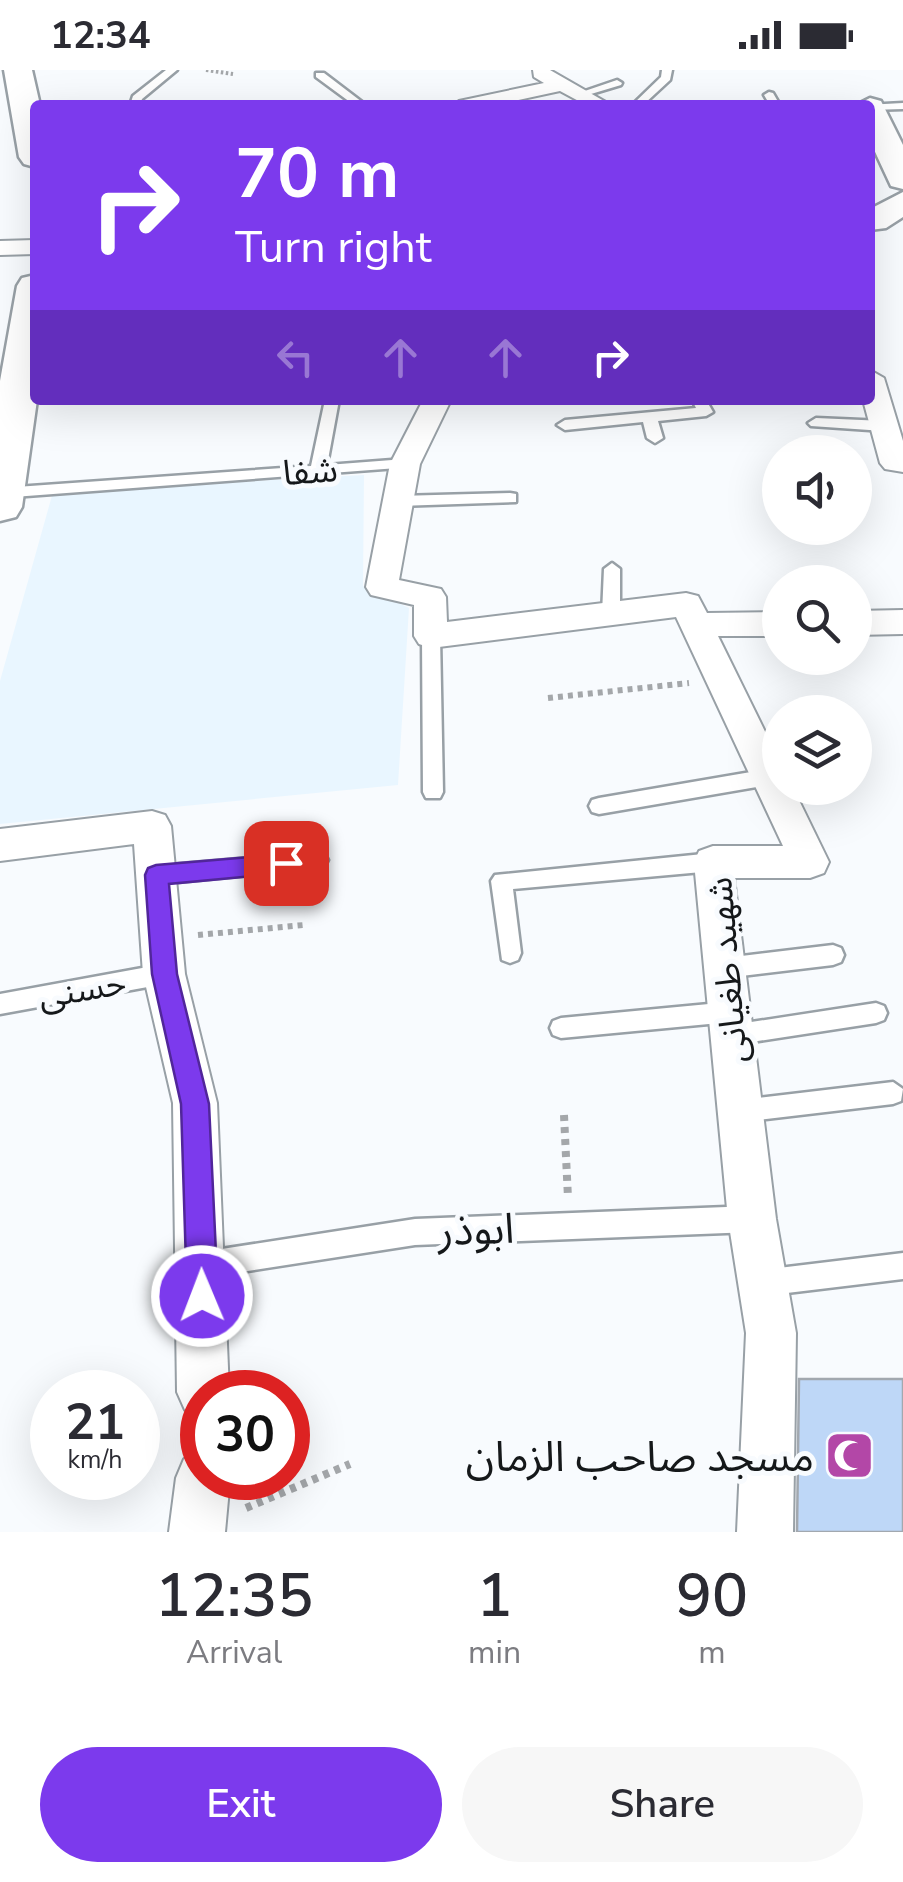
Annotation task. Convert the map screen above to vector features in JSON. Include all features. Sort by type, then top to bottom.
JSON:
[{"type":"main road","points":[[18,70],[22,124]]},
{"type":"main road","points":[[875,108],[903,178]]},
{"type":"main road","points":[[1,500],[29,358]]},
{"type":"street","points":[[535,70],[591,100]]},
{"type":"street","points":[[499,100],[571,89]]},
{"type":"street","points":[[0,248],[30,247]]},
{"type":"street","points":[[875,395],[895,463],[903,463]]},
{"type":"street","points":[[435,405],[405,464],[382,586],[430,597],[432,636],[686,604],[694,625],[762,624]]},
{"type":"street","points":[[872,623],[903,622]]},
{"type":"street","name":"شهید طغیانی","points":[[694,625],[762,765]]},
{"type":"street","name":"شهید طغیانی","points":[[765,1532],[771,1333],[752,1219],[712,862],[810,862],[782,805]]},
{"type":"street","points":[[0,845],[152,826],[163,956],[195,1104],[203,1370]]},
{"type":"lane","points":[[137,100],[172,70]]},
{"type":"lane","points":[[642,100],[666,78],[666,70]]},
{"type":"lane","points":[[320,76],[355,100]]},
{"type":"lane","points":[[571,89],[617,83]]},
{"type":"lane","points":[[318,471],[331,405]]},
{"type":"lane","points":[[565,425],[706,412],[702,405]]},
{"type":"lane","points":[[649,417],[655,438]]},
{"type":"lane","points":[[816,423],[884,426]]},
{"type":"lane","name":"شفا","points":[[1,500],[405,464]]},
{"type":"lane","points":[[398,501],[510,498]]},
{"type":"lane","points":[[611,614],[612,569]]},
{"type":"lane","points":[[432,636],[433,792]]},
{"type":"lane","points":[[599,806],[762,778]]},
{"type":"lane","points":[[156,875],[318,860]]},
{"type":"lane","points":[[510,952],[502,881],[712,862]]},
{"type":"lane","points":[[725,968],[833,955]]},
{"type":"lane","name":"حسنی","points":[[0,1004],[163,956]]},
{"type":"lane","points":[[561,1028],[731,1024],[876,1013]]},
{"type":"lane","points":[[740,1111],[894,1093]]},
{"type":"lane","name":"ابوذر","points":[[202,1264],[415,1232],[752,1219]]},
{"type":"lane","points":[[762,1282],[903,1266]]},
{"type":"path","points":[[206,70],[233,74]]},
{"type":"path","points":[[548,698],[720,679]]},
{"type":"path","points":[[163,956],[304,925]]},
{"type":"path","points":[[564,1114],[570,1226]]},
{"type":"path","points":[[199,1513],[350,1464]]},
{"type":"shaded area","points":[[364,475],[363,586],[409,608],[398,785],[0,824],[0,681],[53,492]]},
{"type":"building","name":"مسجد صاحب الزمان","points":[[799,1379],[903,1379],[903,1532],[797,1532]]},
{"type":"place","name":"مسجد صاحب الزمان","points":[[849,1456]]},
{"type":"route","points":[[202,1296],[195,1104],[164,974],[156,875],[286,863]]}]
